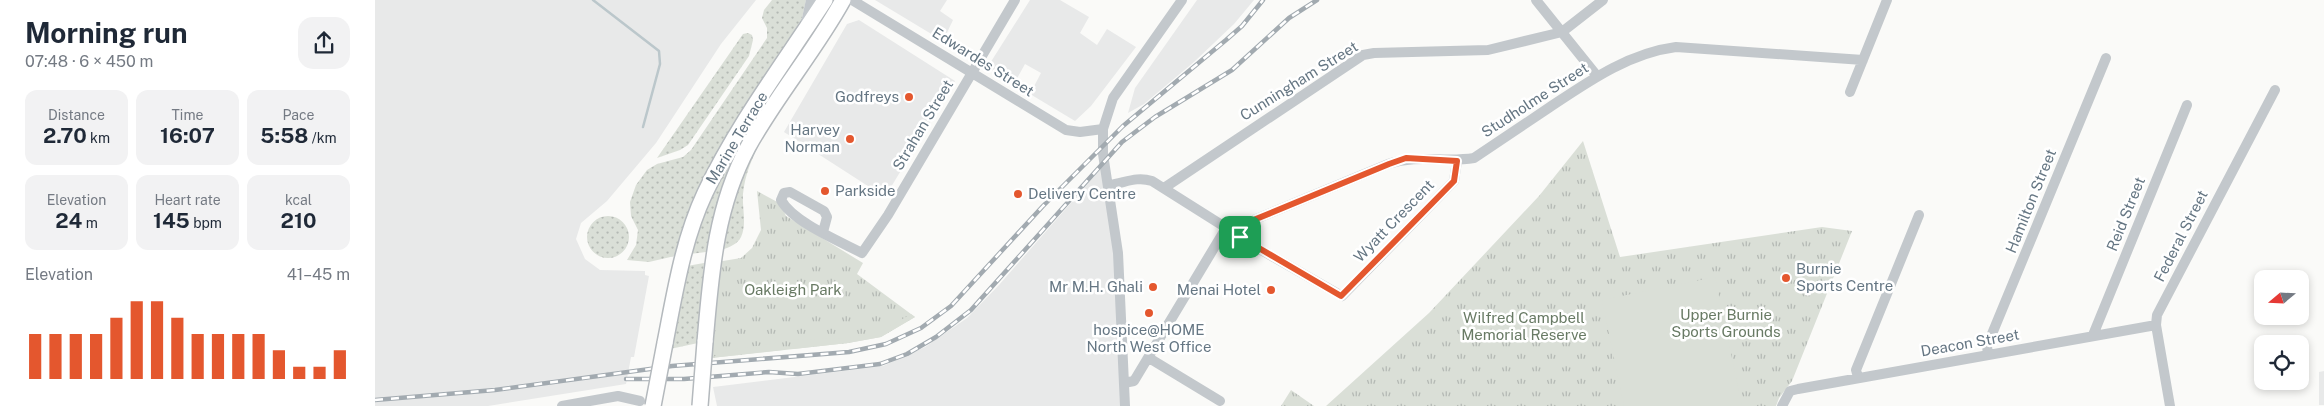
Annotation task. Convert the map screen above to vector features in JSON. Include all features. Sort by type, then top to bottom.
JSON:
[{"type":"highway","name":"Marine Terrace","points":[[647,404],[665,343],[677,279],[686,244],[704,194],[726,151],[825,0]]},
{"type":"highway","name":"Marine Terrace","points":[[700,406],[714,244],[724,207],[748,148],[828,27],[843,0]]},
{"type":"street","points":[[800,37],[808,19],[811,0]]},
{"type":"street","name":"Edwardes Street","points":[[851,0],[1066,130],[1080,132],[1103,129]]},
{"type":"street","name":"Strahan Street","points":[[823,232],[827,217],[824,210],[790,192],[785,193],[781,200],[786,209],[823,232],[862,253],[884,222],[1015,0]]},
{"type":"street","points":[[1536,0],[1597,76]]},
{"type":"street","name":"Cunningham Street","points":[[1163,188],[1363,55],[1374,53],[1488,50],[1562,32],[1603,0]]},
{"type":"street","points":[[1850,92],[1887,0]]},
{"type":"street","points":[[1125,406],[1118,253],[1103,154],[1103,129],[1113,98],[1178,1]]},
{"type":"street","name":"Studholme Street","points":[[1240,237],[1256,219],[1406,158],[1457,161],[1474,158],[1597,76],[1637,57],[1660,49],[1676,47],[1863,60]]},
{"type":"street","name":"Hamilton Street","points":[[1988,355],[1987,346],[2106,58]]},
{"type":"street","name":"Federal Street","points":[[2170,406],[2156,325],[2157,315],[2275,90]]},
{"type":"street","name":"Reid Street","points":[[2093,335],[2187,105]]},
{"type":"street","name":"Wyatt Crescent","points":[[1240,237],[1341,296],[1454,181],[1457,161]]},
{"type":"street","points":[[1109,186],[1143,178],[1163,188],[1240,237]]},
{"type":"street","points":[[1858,377],[1856,370],[1919,215]]},
{"type":"street","points":[[1124,383],[1134,380],[1149,358],[1226,228]]},
{"type":"street","name":"Deacon Street","points":[[1782,406],[1790,392],[1858,377],[2156,325]]},
{"type":"street","points":[[1149,358],[1220,401]]},
{"type":"street","name":"Marine Terrace","points":[[562,406],[618,396],[647,404]]},
{"type":"shaded area","points":[[375,0],[756,0],[721,44],[656,143],[607,201],[581,223],[576,239],[585,259],[600,270],[645,271],[645,275],[649,276],[634,357],[631,357],[626,384],[488,406],[375,406]]},
{"type":"shaded area","points":[[875,0],[947,0],[940,11],[953,20],[943,41]]},
{"type":"shaded area","points":[[1030,0],[1060,0],[1089,17],[1080,33],[1097,45],[1107,29],[1136,47],[1091,106],[1075,121],[1030,94],[1041,73],[1025,64],[1014,84],[987,68]]},
{"type":"shaded area","points":[[1197,0],[1254,0],[1234,24],[1194,62],[1144,104],[1128,113],[1135,88]]},
{"type":"shaded area","points":[[859,20],[955,81],[885,197],[784,132],[847,24]]},
{"type":"shaded area","points":[[1105,164],[1109,185],[1125,406],[717,406],[713,387],[883,366],[925,347],[967,318],[999,285]]},
{"type":"shaded area","points":[[2324,371],[2324,405],[2319,405],[2319,372]]},
{"type":"green space","points":[[772,0],[806,0],[802,18],[776,62],[679,255],[649,262],[627,260],[636,245],[638,230],[631,216],[630,202],[636,185],[647,170],[657,164],[683,157],[691,150],[767,38],[767,28],[762,18],[764,10]]},
{"type":"green space","points":[[827,8],[830,9],[747,137],[718,209],[706,252],[690,254],[702,214],[743,135]]},
{"type":"green space","points":[[748,33],[752,35],[753,40],[749,56],[688,145],[680,150],[657,158],[743,34]]},
{"type":"green space","points":[[1583,141],[1620,257],[1822,227],[1852,231],[1792,381],[1779,398],[1776,406],[1326,406],[1429,313],[1539,196]]},
{"type":"green space","points":[[760,142],[745,180],[743,232],[738,242],[722,250],[734,194],[756,145]]},
{"type":"green space","name":"Oakleigh Park","points":[[757,191],[781,204],[786,216],[863,263],[857,274],[915,317],[881,337],[848,343],[711,358],[717,262],[741,258],[752,248],[761,230]]},
{"type":"green space","points":[[612,216],[620,219],[626,225],[629,237],[626,249],[620,255],[604,258],[596,255],[590,249],[587,233],[590,225],[596,219]]},
{"type":"green space","points":[[704,263],[698,343],[670,349],[687,266]]},
{"type":"green space","points":[[1715,277],[1742,406],[1624,406],[1602,300]]},
{"type":"green space","points":[[911,314],[915,317],[881,337],[793,349],[792,340],[845,338],[880,332]]},
{"type":"green space","points":[[782,341],[783,350],[711,358],[729,351]]},
{"type":"green space","points":[[1291,390],[1314,406],[1281,406]]},
{"type":"waterway","points":[[593,0],[659,51],[660,64],[643,127]]},
{"type":"railway","points":[[375,400],[495,390],[672,366],[849,352],[886,344],[921,328],[951,306],[1043,206],[1123,126],[1242,26],[1263,0]]},
{"type":"railway","points":[[626,379],[684,379],[769,372],[798,374],[880,364],[907,354],[936,337],[971,310],[1122,142],[1155,117],[1232,70],[1289,18],[1317,0]]},
{"type":"place","name":"Godfreys","points":[[909,97]]},
{"type":"place","name":"Harvey Norman","points":[[850,139]]},
{"type":"place","name":"Parkside","points":[[825,191]]},
{"type":"place","name":"Delivery Centre","points":[[1018,194]]},
{"type":"place","name":"Burnie Sports Centre","points":[[1786,278]]},
{"type":"place","name":"Mr M.H. Ghali","points":[[1153,287]]},
{"type":"place","name":"Menai Hotel","points":[[1271,290]]},
{"type":"place","name":"hospice@HOME North West Office","points":[[1149,313]]},
{"type":"route","points":[[1406,158],[1434,158],[1457,161],[1454,181],[1341,296],[1240,237],[1256,219],[1406,158]]},
{"type":"park label","name":"Upper Burnie Sports Grounds","points":[[1726,324]]},
{"type":"park label","name":"Wilfred Campbell Memorial Reserve","points":[[1524,326]]}]
